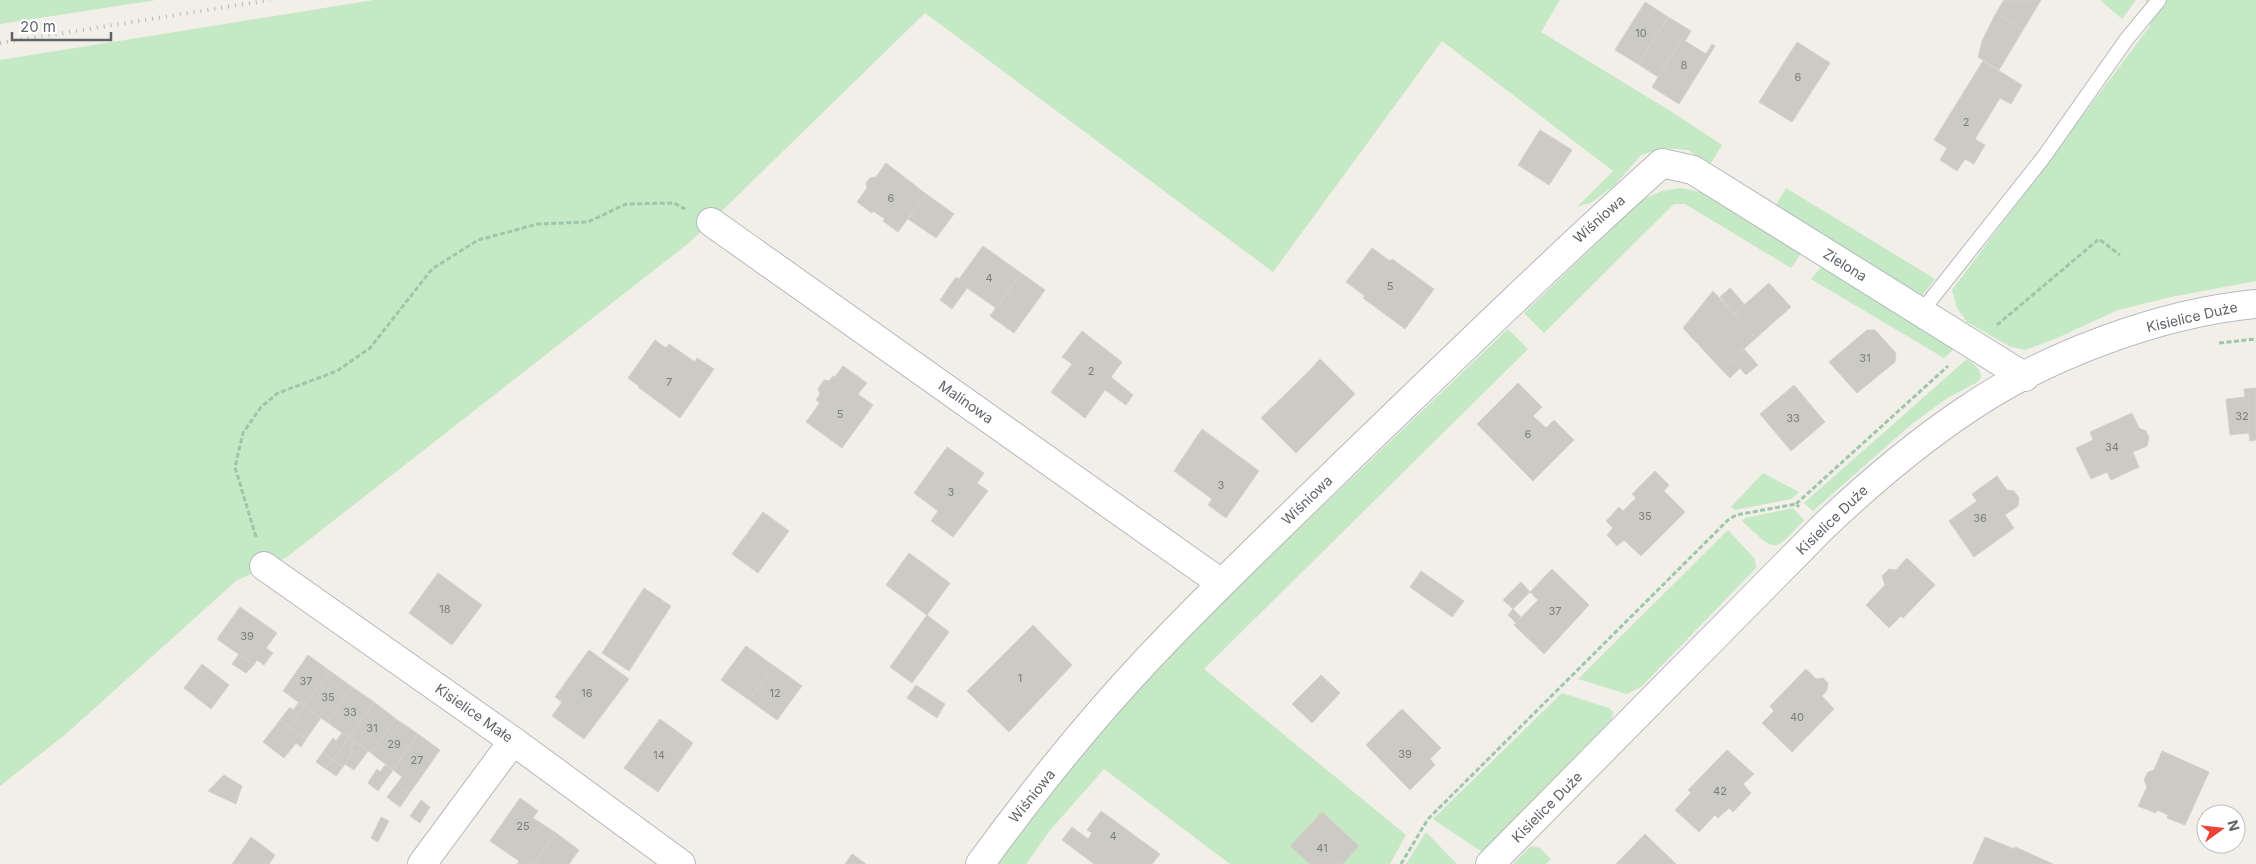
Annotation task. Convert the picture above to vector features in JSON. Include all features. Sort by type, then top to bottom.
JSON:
[{"type":"street","name":"Zielona","points":[[1662,163],[1693,170],[2024,377]]},
{"type":"street","name":"Wiśniowa","points":[[980,864],[1013,819],[1086,729],[1144,663],[1221,583],[1568,247],[1662,163]]},
{"type":"street","name":"Malinowa","points":[[711,222],[1221,583]]},
{"type":"street","name":"Kisielice Duże","points":[[1490,864],[1854,497],[1936,430],[1968,408],[2024,377],[2093,345],[2143,328],[2210,311],[2256,304]]},
{"type":"street","name":"Kisielice Małe","points":[[264,566],[513,741],[681,864]]},
{"type":"street","points":[[422,864],[513,741]]},
{"type":"lane","points":[[1921,312],[2043,158],[2126,40],[2159,0]]},
{"type":"path","points":[[264,566],[235,467],[243,433],[261,408],[278,392],[337,370],[370,348],[432,269],[478,240],[538,224],[588,222],[626,204],[674,203],[711,222]]},
{"type":"path","points":[[2217,343],[2256,339]]},
{"type":"path","points":[[1401,864],[1428,820],[1728,520],[1736,515],[1796,504],[1801,508]]},
{"type":"green space","points":[[0,0],[156,0],[0,24]]},
{"type":"green space","points":[[374,0],[1560,0],[1541,32],[1672,112],[1722,145],[1710,165],[1688,150],[1664,148],[1641,155],[1614,186],[1592,202],[1577,207],[1613,171],[1442,41],[1273,272],[925,13],[690,242],[287,557],[236,581],[67,733],[0,786],[0,60]]},
{"type":"green space","points":[[2100,0],[2136,0],[2122,19]]},
{"type":"green space","points":[[2146,0],[2256,0],[2256,281],[2171,297],[2118,310],[2055,339],[2025,350],[2009,346],[1967,322],[1957,308],[1952,290],[2150,26]]},
{"type":"green space","points":[[1681,188],[1700,192],[1802,252],[1791,268],[1685,204],[1674,204],[1544,333],[1524,313],[1642,200],[1662,191]]},
{"type":"green space","points":[[1786,188],[1935,279],[1920,298],[1776,205]]},
{"type":"green space","points":[[1822,266],[1955,348],[1944,358],[1811,279]]},
{"type":"green space","points":[[1508,329],[1528,349],[1204,669],[1406,835],[1390,864],[1230,864],[1104,769],[1051,829],[1026,864],[993,864],[1019,828],[1155,669],[1218,606]]},
{"type":"green space","points":[[1967,359],[1980,372],[1981,378],[1976,383],[1949,397],[1913,423],[1813,511],[1804,503]]},
{"type":"green space","points":[[1763,473],[1799,492],[1791,499],[1735,510],[1731,507]]},
{"type":"green space","points":[[1793,508],[1804,520],[1779,544],[1768,544],[1742,521],[1745,518]]},
{"type":"green space","points":[[1728,530],[1755,559],[1756,568],[1642,686],[1627,694],[1578,679]]},
{"type":"green space","points":[[1562,693],[1609,708],[1613,712],[1612,719],[1482,852],[1433,819]]},
{"type":"green space","points":[[1426,832],[1457,864],[1406,864]]},
{"type":"green space","points":[[1531,846],[1540,848],[1551,859],[1546,864],[1513,864]]},
{"type":"building","points":[[2004,0],[2041,0],[2023,30],[1996,13]]},
{"type":"building","points":[[1645,2],[1668,17],[1638,64],[1615,50]]},
{"type":"building","points":[[1996,13],[2023,30],[1999,70],[1978,57],[1982,41]]},
{"type":"building","points":[[1668,17],[1688,29],[1658,77],[1638,64]]},
{"type":"building","points":[[1688,29],[1691,31],[1685,41],[1706,54],[1712,44],[1715,46],[1679,104],[1652,87]]},
{"type":"building","points":[[1797,42],[1830,63],[1792,122],[1759,102]]},
{"type":"building","points":[[1983,61],[2022,85],[2011,104],[2000,98],[1975,139],[1985,145],[1974,164],[1965,159],[1957,171],[1940,160],[1947,148],[1934,140]]},
{"type":"building","points":[[1540,130],[1572,150],[1549,185],[1518,165]]},
{"type":"building","points":[[886,163],[926,194],[898,232],[883,221],[885,219],[873,211],[872,213],[857,202],[867,188],[866,183],[870,178],[876,177]]},
{"type":"building","points":[[926,194],[954,214],[936,238],[908,219]]},
{"type":"building","points":[[983,246],[1021,273],[996,308],[967,288],[952,309],[940,300],[956,277],[959,279]]},
{"type":"building","points":[[1372,248],[1390,261],[1392,259],[1434,289],[1405,329],[1363,298],[1365,296],[1346,282]]},
{"type":"building","points":[[1021,273],[1045,290],[1014,333],[990,316]]},
{"type":"building","points":[[1769,283],[1791,307],[1756,338],[1734,314]]},
{"type":"building","points":[[1730,288],[1745,305],[1734,314],[1720,297]]},
{"type":"building","points":[[1713,291],[1756,338],[1721,369],[1683,328]]},
{"type":"building","points":[[1867,330],[1875,330],[1896,353],[1895,362],[1857,393],[1829,362]]},
{"type":"building","points":[[1082,331],[1122,362],[1111,377],[1133,395],[1126,405],[1105,390],[1085,418],[1051,392],[1072,364],[1062,357]]},
{"type":"building","points":[[655,340],[666,348],[669,344],[695,362],[697,358],[714,369],[680,418],[628,378]]},
{"type":"building","points":[[1744,349],[1758,365],[1746,375],[1732,359]]},
{"type":"building","points":[[1320,359],[1355,394],[1343,406],[1309,371]]},
{"type":"building","points":[[1732,359],[1740,368],[1730,378],[1721,369]]},
{"type":"building","points":[[843,366],[867,383],[858,394],[873,405],[842,448],[806,422],[820,403],[816,400],[820,394],[818,389],[824,380],[829,381],[833,376],[835,377]]},
{"type":"building","points":[[1309,371],[1343,406],[1296,453],[1261,418]]},
{"type":"building","points":[[1518,383],[1542,407],[1533,416],[1546,428],[1554,420],[1574,440],[1533,481],[1477,424]]},
{"type":"building","points":[[1794,385],[1825,422],[1791,451],[1760,414]]},
{"type":"building","points":[[2256,388],[2256,440],[2250,441],[2249,433],[2230,435],[2226,399],[2245,397],[2244,389]]},
{"type":"building","points":[[2132,413],[2139,428],[2146,431],[2149,438],[2147,446],[2133,452],[2139,467],[2111,480],[2107,472],[2091,479],[2076,448],[2093,440],[2090,432]]},
{"type":"building","points":[[1202,429],[1259,471],[1226,518],[1208,505],[1212,499],[1174,471]]},
{"type":"building","points":[[947,447],[984,473],[977,483],[988,491],[953,537],[931,521],[938,511],[914,493]]},
{"type":"building","points":[[1655,471],[1669,485],[1664,491],[1685,512],[1641,556],[1624,540],[1617,546],[1607,535],[1613,528],[1606,521],[1619,507],[1623,511],[1636,498],[1632,494]]},
{"type":"building","points":[[1997,476],[2007,490],[2014,491],[2019,498],[2018,506],[2005,515],[2014,528],[1974,557],[1949,521],[1977,501],[1972,494]]},
{"type":"building","points":[[763,512],[789,531],[758,573],[732,554]]},
{"type":"building","points":[[909,553],[950,583],[927,615],[886,585]]},
{"type":"building","points":[[1907,558],[1935,585],[1903,618],[1901,616],[1889,628],[1866,605],[1885,585],[1882,576],[1889,569],[1896,570]]},
{"type":"building","points":[[1552,569],[1589,605],[1544,654],[1514,625],[1538,600],[1530,592]]},
{"type":"building","points":[[1421,571],[1464,601],[1452,617],[1410,587]]},
{"type":"building","points":[[438,573],[482,605],[452,645],[409,613]]},
{"type":"building","points":[[1521,582],[1530,592],[1513,609],[1503,600]]},
{"type":"building","points":[[644,588],[671,606],[629,671],[602,653]]},
{"type":"building","points":[[240,607],[277,633],[266,648],[273,653],[264,665],[257,660],[254,665],[217,639]]},
{"type":"building","points":[[1513,609],[1521,617],[1516,623],[1508,615]]},
{"type":"building","points":[[927,615],[949,632],[912,683],[890,667]]},
{"type":"building","points":[[1033,625],[1072,665],[1009,732],[967,691]]},
{"type":"building","points":[[746,646],[774,666],[749,700],[721,680]]},
{"type":"building","points":[[589,650],[629,679],[584,739],[552,716],[562,702],[555,697]]},
{"type":"building","points":[[239,654],[254,665],[246,673],[232,664]]},
{"type":"building","points":[[308,655],[330,671],[304,706],[283,691]]},
{"type":"building","points":[[202,664],[229,685],[211,709],[184,688]]},
{"type":"building","points":[[774,666],[802,686],[777,720],[749,700]]},
{"type":"building","points":[[1806,669],[1816,679],[1823,678],[1828,683],[1827,690],[1822,696],[1834,709],[1792,752],[1762,723],[1774,711],[1770,706]]},
{"type":"building","points":[[330,671],[352,687],[327,722],[304,706]]},
{"type":"building","points":[[1321,675],[1340,693],[1312,723],[1292,704]]},
{"type":"building","points":[[916,685],[945,704],[937,718],[907,698]]},
{"type":"building","points":[[352,687],[374,702],[349,738],[327,722]]},
{"type":"building","points":[[299,702],[304,706],[290,727],[280,720],[290,707],[293,710]]},
{"type":"building","points":[[374,702],[396,719],[371,753],[349,738]]},
{"type":"building","points":[[304,706],[321,718],[306,739],[290,727]]},
{"type":"building","points":[[1402,709],[1441,748],[1430,759],[1435,765],[1410,790],[1366,745]]},
{"type":"building","points":[[396,719],[418,734],[393,770],[371,753]]},
{"type":"building","points":[[660,719],[693,743],[658,792],[624,768]]},
{"type":"building","points":[[280,720],[306,739],[301,747],[296,743],[284,758],[263,742]]},
{"type":"building","points":[[342,733],[349,738],[333,759],[323,752],[333,738],[336,741]]},
{"type":"building","points":[[418,734],[440,750],[409,794],[396,785],[402,777],[393,770]]},
{"type":"building","points":[[349,738],[354,742],[350,749],[353,752],[343,767],[333,759]]},
{"type":"building","points":[[354,742],[368,751],[354,770],[345,764],[353,752],[350,749]]},
{"type":"building","points":[[1727,750],[1754,774],[1743,784],[1751,793],[1733,812],[1729,808],[1718,818],[1715,815],[1699,832],[1675,810],[1691,793],[1688,790]]},
{"type":"building","points":[[2162,751],[2209,772],[2185,825],[2167,818],[2168,815],[2157,810],[2156,813],[2138,806],[2147,787],[2144,780],[2148,772],[2154,770]]},
{"type":"building","points":[[323,752],[333,759],[326,769],[316,762]]},
{"type":"building","points":[[333,759],[343,767],[336,776],[326,769]]},
{"type":"building","points":[[385,765],[393,770],[378,791],[368,783],[377,769],[380,772]]},
{"type":"building","points":[[224,775],[242,786],[236,804],[208,791]]},
{"type":"building","points":[[396,785],[409,794],[400,807],[387,797]]},
{"type":"building","points":[[520,798],[538,811],[533,818],[556,833],[534,864],[517,864],[519,861],[490,841]]},
{"type":"building","points":[[421,800],[430,807],[420,823],[410,816]]},
{"type":"building","points":[[1101,811],[1160,854],[1152,864],[1094,864],[1062,840],[1072,827],[1088,839],[1092,833],[1087,830]]},
{"type":"building","points":[[1322,812],[1359,846],[1343,864],[1310,864],[1290,846]]},
{"type":"building","points":[[381,817],[389,821],[378,842],[371,838]]},
{"type":"building","points":[[556,833],[579,850],[569,864],[534,864]]},
{"type":"building","points":[[1645,834],[1676,864],[1616,864]]},
{"type":"building","points":[[251,837],[275,855],[269,864],[232,864]]},
{"type":"building","points":[[1985,837],[2014,849],[2015,847],[2053,864],[1973,864]]},
{"type":"building","points":[[852,854],[866,864],[845,864]]},
{"type":"railway","points":[[0,43],[270,0]]}]
